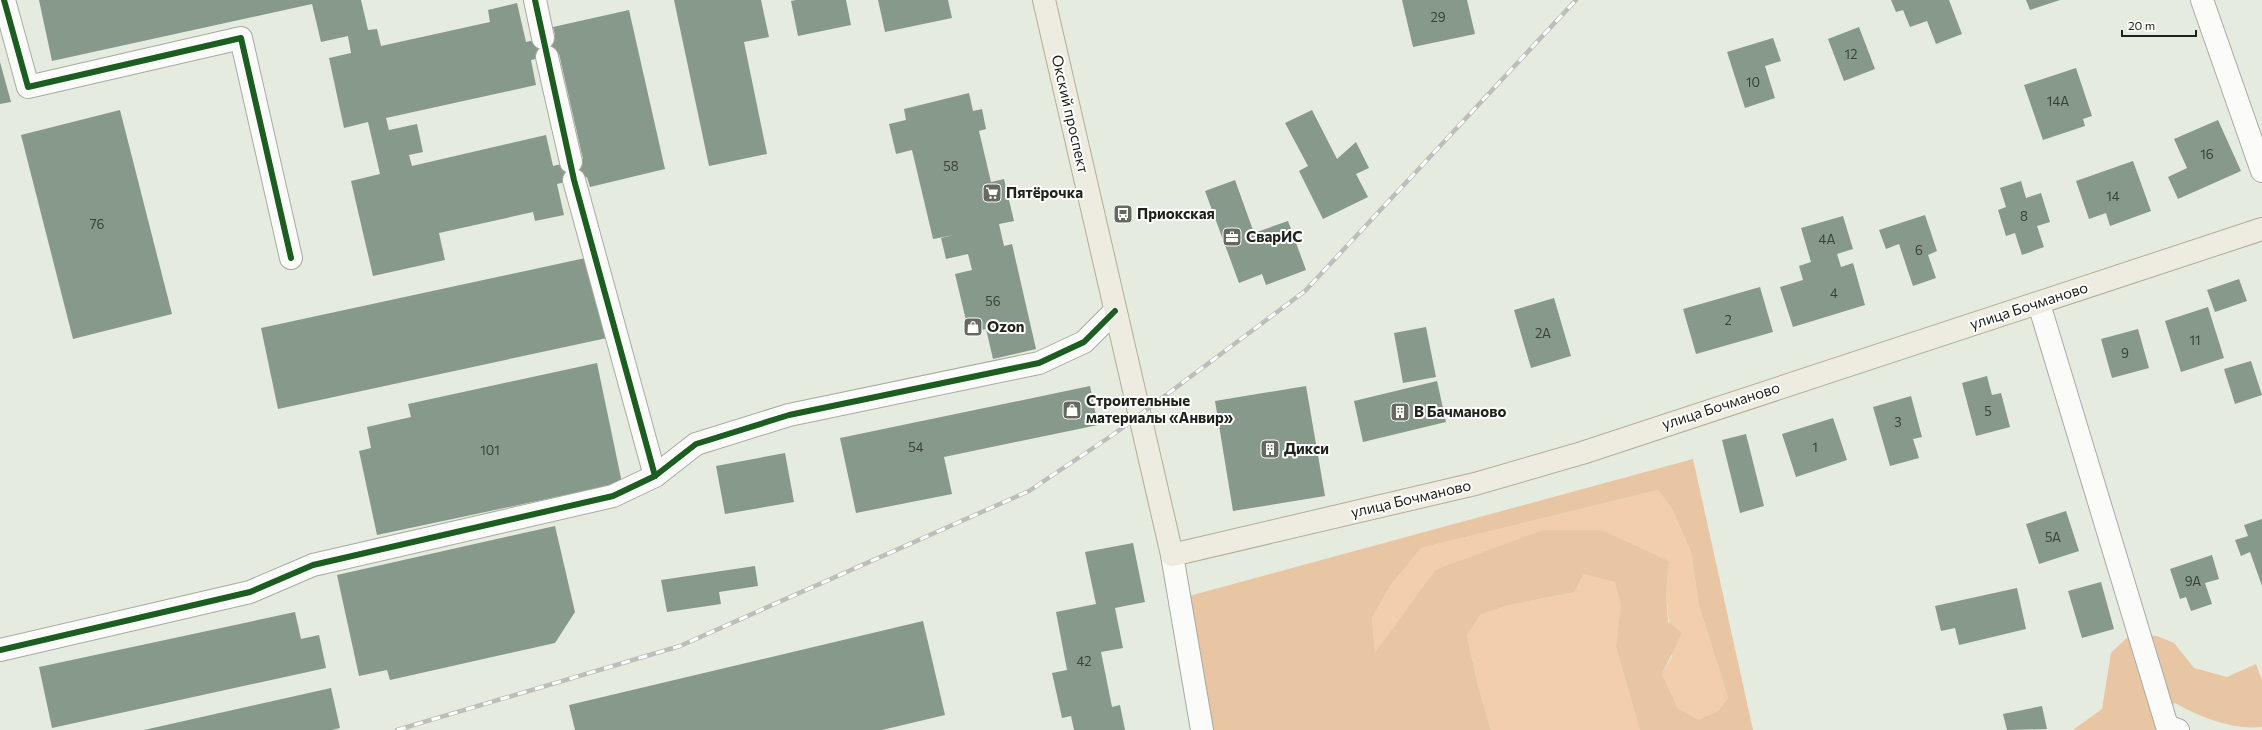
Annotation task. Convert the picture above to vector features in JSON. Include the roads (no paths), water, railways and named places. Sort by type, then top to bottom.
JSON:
[{"type":"main road","name":"Окский проспект","points":[[1044,0],[1172,555]]},
{"type":"main road","name":"улица Бочманово","points":[[1172,555],[1475,484],[1582,453],[2039,304],[2262,229]]},
{"type":"street","points":[[4,0],[28,87],[241,38],[290,258]]},
{"type":"street","points":[[535,0],[572,171],[655,476]]},
{"type":"street","points":[[2202,0],[2262,171]]},
{"type":"street","points":[[2039,304],[2168,726],[2178,730]]},
{"type":"street","points":[[0,650],[250,592],[313,565],[613,496],[655,476],[696,444],[790,415],[1039,363],[1084,342],[1115,311]]},
{"type":"street","points":[[1172,555],[1202,730]]},
{"type":"railway","points":[[397,730],[680,646],[1029,491],[1114,434],[1305,291],[1576,0]]},
{"type":"place","name":"Пятёрочка","points":[[992,193]]},
{"type":"place","name":"Приокская","points":[[1123,214]]},
{"type":"place","name":"СварИС","points":[[1232,237]]},
{"type":"place","name":"Ozon","points":[[973,327]]},
{"type":"place","name":"Строительные материалы «Анвир»","points":[[1072,410]]},
{"type":"place","name":"В Бачманово","points":[[1400,412]]},
{"type":"place","name":"Дикси","points":[[1270,449]]}]
